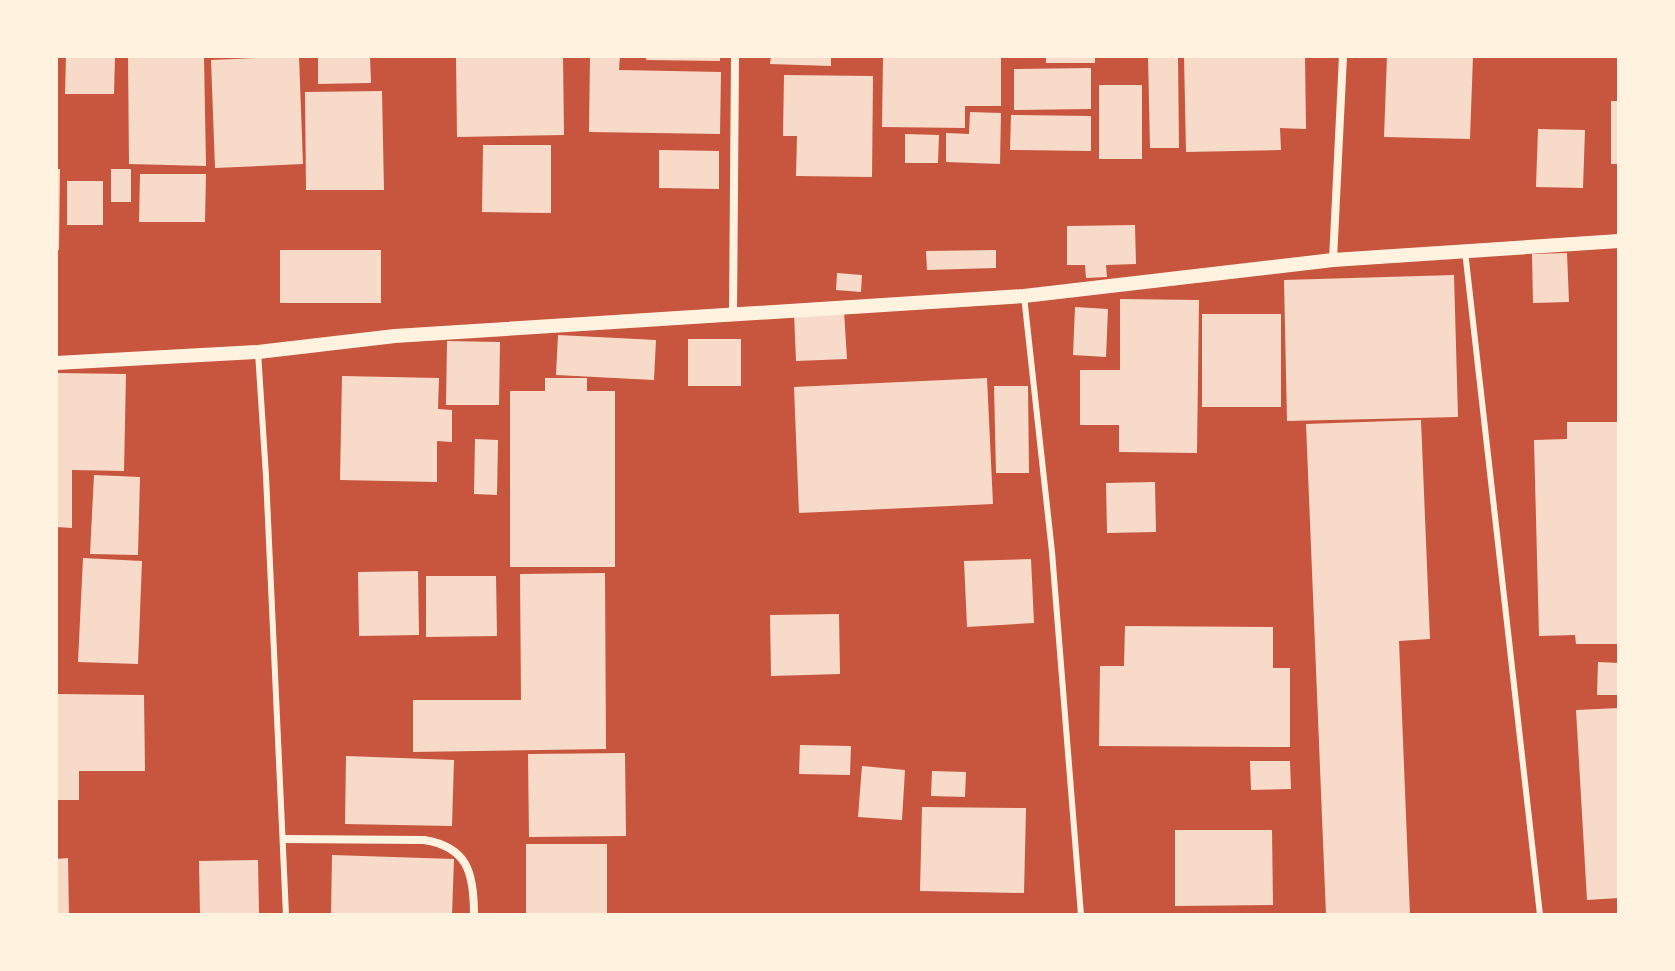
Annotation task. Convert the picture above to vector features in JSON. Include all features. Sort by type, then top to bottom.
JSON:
[{"type":"street","points":[[733,314],[735,56]]},
{"type":"street","points":[[1333,260],[1343,56]]},
{"type":"street","points":[[56,363],[258,352],[395,336],[1024,296],[1333,260],[1619,241]]},
{"type":"street","points":[[284,839],[424,840],[442,843],[463,858],[474,915]]},
{"type":"lane","points":[[1465,251],[1540,915]]},
{"type":"lane","points":[[1024,296],[1052,552],[1081,915]]},
{"type":"lane","points":[[258,352],[286,915]]},
{"type":"building","points":[[66,56],[115,56],[114,94],[65,94]]},
{"type":"building","points":[[128,56],[204,56],[206,166],[129,164]]},
{"type":"building","points":[[299,56],[303,164],[215,168],[211,60]]},
{"type":"building","points":[[318,56],[370,56],[371,83],[318,84]]},
{"type":"building","points":[[456,56],[563,56],[564,135],[457,137]]},
{"type":"building","points":[[590,56],[620,56],[619,70],[721,72],[720,134],[589,132]]},
{"type":"building","points":[[647,56],[720,56],[720,61],[646,60]]},
{"type":"building","points":[[771,56],[831,56],[831,66],[770,64]]},
{"type":"building","points":[[883,56],[1001,56],[1001,106],[965,106],[965,128],[882,127]]},
{"type":"building","points":[[1046,56],[1095,56],[1095,63],[1046,63]]},
{"type":"building","points":[[1148,56],[1178,56],[1179,148],[1150,148]]},
{"type":"building","points":[[1184,56],[1305,56],[1306,129],[1280,128],[1281,150],[1186,152]]},
{"type":"building","points":[[1387,56],[1473,56],[1470,139],[1384,137]]},
{"type":"building","points":[[1091,68],[1091,109],[1014,110],[1014,69]]},
{"type":"building","points":[[784,75],[873,76],[872,177],[796,176],[797,136],[783,136]]},
{"type":"building","points":[[1099,85],[1142,85],[1142,159],[1099,159]]},
{"type":"building","points":[[382,91],[384,190],[306,190],[305,92]]},
{"type":"building","points":[[1611,101],[1619,101],[1619,164],[1611,164]]},
{"type":"building","points":[[970,112],[1001,113],[1000,164],[946,162],[946,133],[969,134]]},
{"type":"building","points":[[1011,115],[1091,116],[1091,151],[1010,150]]},
{"type":"building","points":[[1538,129],[1585,130],[1583,188],[1536,187]]},
{"type":"building","points":[[905,134],[939,135],[938,163],[905,163]]},
{"type":"building","points":[[483,145],[551,145],[551,213],[482,212]]},
{"type":"building","points":[[659,150],[719,151],[719,189],[659,188]]},
{"type":"building","points":[[56,169],[60,169],[59,250],[56,250]]},
{"type":"building","points":[[111,169],[131,169],[131,202],[111,202]]},
{"type":"building","points":[[140,174],[206,174],[205,222],[139,222]]},
{"type":"building","points":[[67,181],[103,181],[103,225],[67,225]]},
{"type":"building","points":[[1135,225],[1136,264],[1106,265],[1107,277],[1086,278],[1085,265],[1067,265],[1067,226]]},
{"type":"building","points":[[280,250],[381,250],[381,303],[280,303]]},
{"type":"building","points":[[996,250],[996,268],[927,270],[926,251]]},
{"type":"building","points":[[1567,253],[1569,302],[1533,303],[1532,254]]},
{"type":"building","points":[[837,273],[862,275],[861,292],[836,290]]},
{"type":"building","points":[[1454,275],[1458,417],[1287,421],[1284,280]]},
{"type":"building","points":[[1120,299],[1199,300],[1197,453],[1119,452],[1119,425],[1080,425],[1080,370],[1120,370]]},
{"type":"building","points":[[1075,307],[1108,309],[1106,357],[1073,355]]},
{"type":"building","points":[[844,311],[847,359],[796,361],[794,313]]},
{"type":"building","points":[[1202,314],[1281,314],[1281,407],[1202,407]]},
{"type":"building","points":[[558,335],[656,340],[654,380],[556,375]]},
{"type":"building","points":[[688,339],[741,339],[741,386],[688,386]]},
{"type":"building","points":[[447,341],[500,342],[499,405],[446,405]]},
{"type":"building","points":[[57,373],[126,374],[124,471],[72,470],[72,528],[56,527]]},
{"type":"building","points":[[342,376],[439,378],[438,409],[452,410],[452,442],[437,441],[437,482],[340,480]]},
{"type":"building","points":[[545,378],[587,378],[587,391],[615,391],[615,567],[510,567],[510,391],[545,391]]},
{"type":"building","points":[[987,378],[993,504],[799,513],[794,387]]},
{"type":"building","points":[[994,386],[1028,386],[1029,473],[996,473]]},
{"type":"building","points":[[1421,420],[1430,639],[1399,641],[1410,915],[1326,915],[1306,424]]},
{"type":"building","points":[[1567,422],[1619,422],[1619,644],[1576,644],[1575,635],[1539,636],[1534,440],[1567,439]]},
{"type":"building","points":[[475,439],[498,440],[497,495],[474,494]]},
{"type":"building","points":[[94,475],[140,477],[138,555],[90,554]]},
{"type":"building","points":[[1155,482],[1156,532],[1107,533],[1106,483]]},
{"type":"building","points":[[83,558],[142,561],[138,664],[78,662]]},
{"type":"building","points":[[1031,559],[1034,623],[967,627],[964,561]]},
{"type":"building","points":[[418,571],[419,635],[359,636],[358,572]]},
{"type":"building","points":[[605,573],[606,749],[413,752],[413,700],[521,700],[520,574]]},
{"type":"building","points":[[426,576],[496,576],[497,636],[426,637]]},
{"type":"building","points":[[839,614],[840,674],[771,676],[770,615]]},
{"type":"building","points":[[1125,626],[1273,627],[1273,668],[1290,668],[1290,747],[1099,746],[1100,666],[1124,666]]},
{"type":"building","points":[[1598,662],[1619,663],[1619,695],[1597,695]]},
{"type":"building","points":[[56,694],[144,695],[145,771],[79,771],[79,800],[56,800]]},
{"type":"building","points":[[1619,708],[1619,898],[1587,900],[1576,710]]},
{"type":"building","points":[[800,745],[851,746],[850,775],[799,774]]},
{"type":"building","points":[[625,753],[626,836],[529,837],[528,754]]},
{"type":"building","points":[[346,756],[454,760],[452,826],[345,824]]},
{"type":"building","points":[[1250,761],[1290,761],[1291,789],[1251,790]]},
{"type":"building","points":[[862,766],[905,770],[902,820],[858,817]]},
{"type":"building","points":[[932,771],[966,772],[965,797],[931,796]]},
{"type":"building","points":[[922,807],[1026,808],[1024,893],[920,891]]},
{"type":"building","points":[[1175,830],[1272,830],[1273,905],[1175,906]]},
{"type":"building","points":[[526,844],[607,844],[607,915],[526,915]]},
{"type":"building","points":[[332,855],[454,859],[452,915],[331,915]]},
{"type":"building","points":[[68,858],[69,915],[56,915],[56,859]]},
{"type":"building","points":[[258,860],[259,915],[200,915],[199,861]]}]
